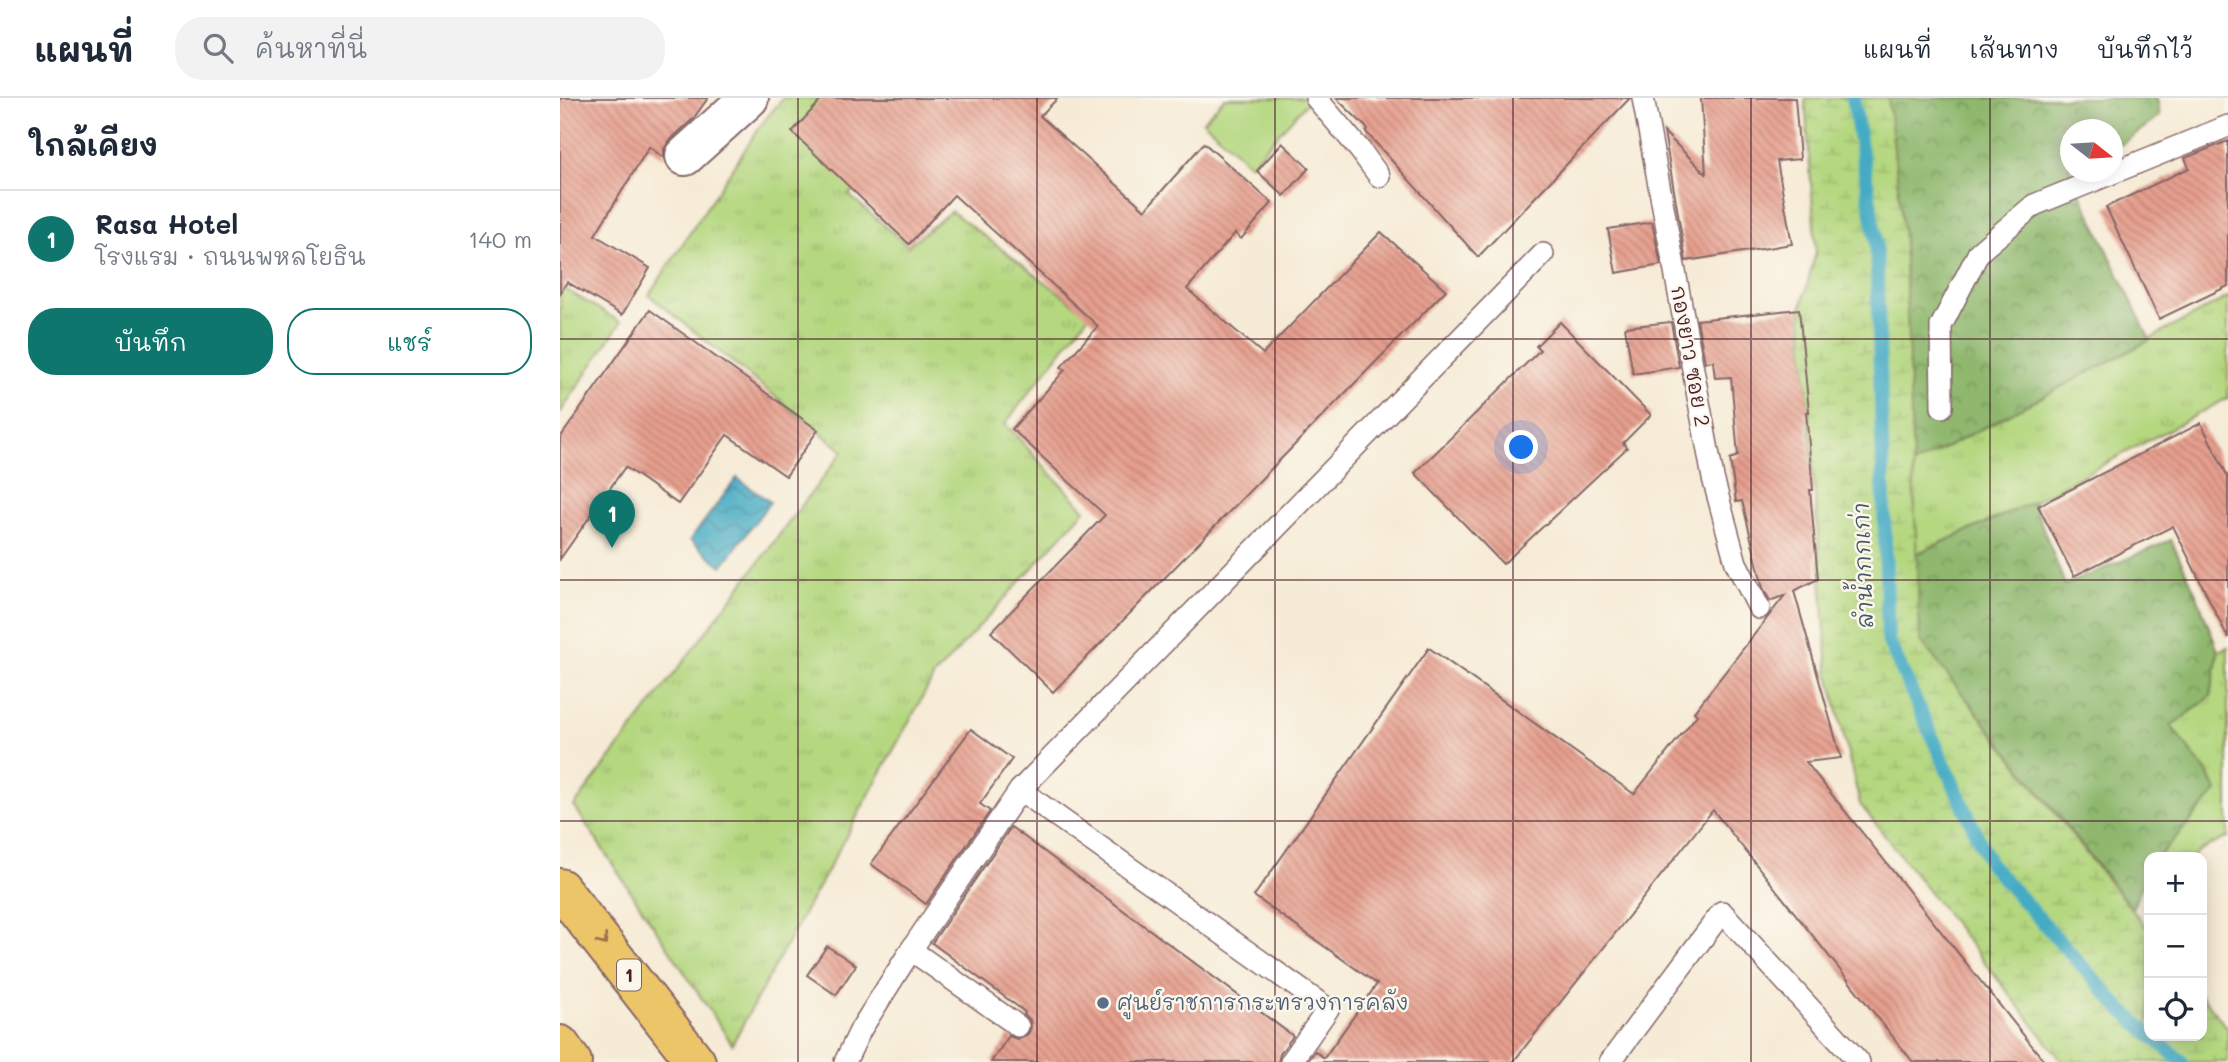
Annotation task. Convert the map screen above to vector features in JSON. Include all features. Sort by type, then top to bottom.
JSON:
[{"type":"main road","name":"1","points":[[560,888],[696,1062]]},
{"type":"main road","points":[[560,1045],[572,1062]]},
{"type":"street","points":[[685,156],[749,98]]},
{"type":"lane","points":[[1316,98],[1378,176]]},
{"type":"lane","name":"กองยาว ซอย 2","points":[[1643,98],[1713,478],[1735,563],[1759,608]]},
{"type":"lane","points":[[1942,407],[1941,326],[1979,252],[2034,205],[2228,126]]},
{"type":"lane","points":[[845,1062],[861,1029],[911,950],[1020,790],[1543,254]]},
{"type":"lane","points":[[1020,790],[1328,1009],[1292,1062]]},
{"type":"lane","points":[[1610,1062],[1722,912],[1860,1062]]},
{"type":"lane","points":[[911,950],[1018,1026]]},
{"type":"green space","points":[[783,98],[916,98],[926,108],[849,195],[908,246],[951,211],[1089,315],[1005,424],[1085,510],[934,676],[732,1044],[574,806],[843,451],[649,295],[763,122]]},
{"type":"green space","points":[[1225,98],[1311,98],[1250,165],[1203,121]]},
{"type":"green space","points":[[1805,98],[1888,98],[1904,240],[1920,640],[2144,924],[2144,1041],[2207,1041],[2207,1002],[2228,1029],[2228,1062],[2063,1062],[1860,804],[1828,670],[1801,309],[1816,251]]},
{"type":"green space","points":[[1888,98],[2157,98],[2160,116],[2123,143],[2123,119],[2060,119],[2060,182],[2075,182],[2150,340],[1913,465],[1904,240]]},
{"type":"green space","points":[[560,286],[621,322],[560,413]]},
{"type":"green space","points":[[2228,297],[2228,398],[2033,502],[1916,554],[1913,465]]},
{"type":"green space","points":[[2033,502],[2065,585],[2171,540],[2197,596],[2218,651],[2211,696],[2171,726],[2208,774],[2217,791],[2162,852],[2144,852],[2144,881],[2132,909],[1920,640],[1916,554]]},
{"type":"green space","points":[[2228,647],[2228,837],[2198,852],[2162,852],[2217,791],[2208,774],[2171,726],[2211,696],[2218,651]]},
{"type":"water","points":[[737,478],[770,502],[722,566],[690,540]]},
{"type":"building","points":[[560,98],[708,98],[693,119],[670,140],[664,149],[664,158],[649,147],[595,235],[650,268],[622,315],[567,282],[560,294]]},
{"type":"building","points":[[823,98],[1058,98],[1040,116],[1145,210],[1204,143],[1272,203],[1241,239],[1235,233],[1187,289],[1263,354],[1381,232],[1446,290],[1053,692],[991,632],[1105,515],[1012,429],[1065,370],[1061,367],[1098,326],[954,195],[909,244],[792,132]]},
{"type":"building","points":[[1336,98],[1630,98],[1478,257],[1366,132],[1368,129]]},
{"type":"building","points":[[1701,98],[1795,98],[1800,159],[1777,161],[1792,244],[1686,261],[1664,132],[1706,174]]},
{"type":"building","points":[[2228,141],[2228,286],[2159,319],[2106,207],[2189,168],[2185,158]]},
{"type":"building","points":[[1282,143],[1309,168],[1284,196],[1257,171]]},
{"type":"building","points":[[1652,222],[1661,265],[1616,273],[1608,229]]},
{"type":"building","points":[[1799,309],[1809,412],[1806,412],[1813,490],[1810,490],[1818,579],[1794,591],[1841,758],[1806,762],[2045,1062],[1913,1062],[1713,810],[1513,1062],[1307,1062],[1315,1051],[1324,1058],[1377,984],[1254,896],[1429,648],[1634,794],[1697,715],[1694,712],[1785,595],[1770,601],[1763,588],[1742,501],[1736,502],[1730,459],[1738,456],[1731,377],[1715,378],[1713,361],[1705,362],[1697,320]]},
{"type":"building","points":[[650,310],[818,430],[786,476],[727,435],[678,504],[625,467],[560,559],[560,438]]},
{"type":"building","points":[[1560,322],[1651,415],[1623,443],[1627,448],[1503,564],[1415,473],[1540,350],[1536,346]]},
{"type":"building","points":[[1671,322],[1679,367],[1633,374],[1625,327]]},
{"type":"building","points":[[2201,423],[2228,477],[2228,638],[2173,526],[2074,576],[2038,506]]},
{"type":"building","points":[[971,729],[1012,759],[980,804],[990,811],[926,904],[871,864]]},
{"type":"building","points":[[1011,827],[1293,1036],[1280,1054],[1278,1062],[991,1062],[1009,1036],[1017,1039],[1028,1034],[1030,1020],[1025,1012],[932,943]]},
{"type":"building","points":[[827,946],[856,965],[836,995],[807,975]]},
{"type":"waterway","name":"ลำน้ำกกเก่า","points":[[1853,98],[1876,239],[1888,640],[1990,864],[2121,1009],[2144,1030]]},
{"type":"waterway","name":"ลำน้ำกกเก่า","points":[[2158,1041],[2182,1062]]},
{"type":"place","name":"Rasa Hotel","points":[[612,548]]},
{"type":"place","name":"ศูนย์ราชการกระทรวงการคลัง","points":[[1103,1003]]}]
